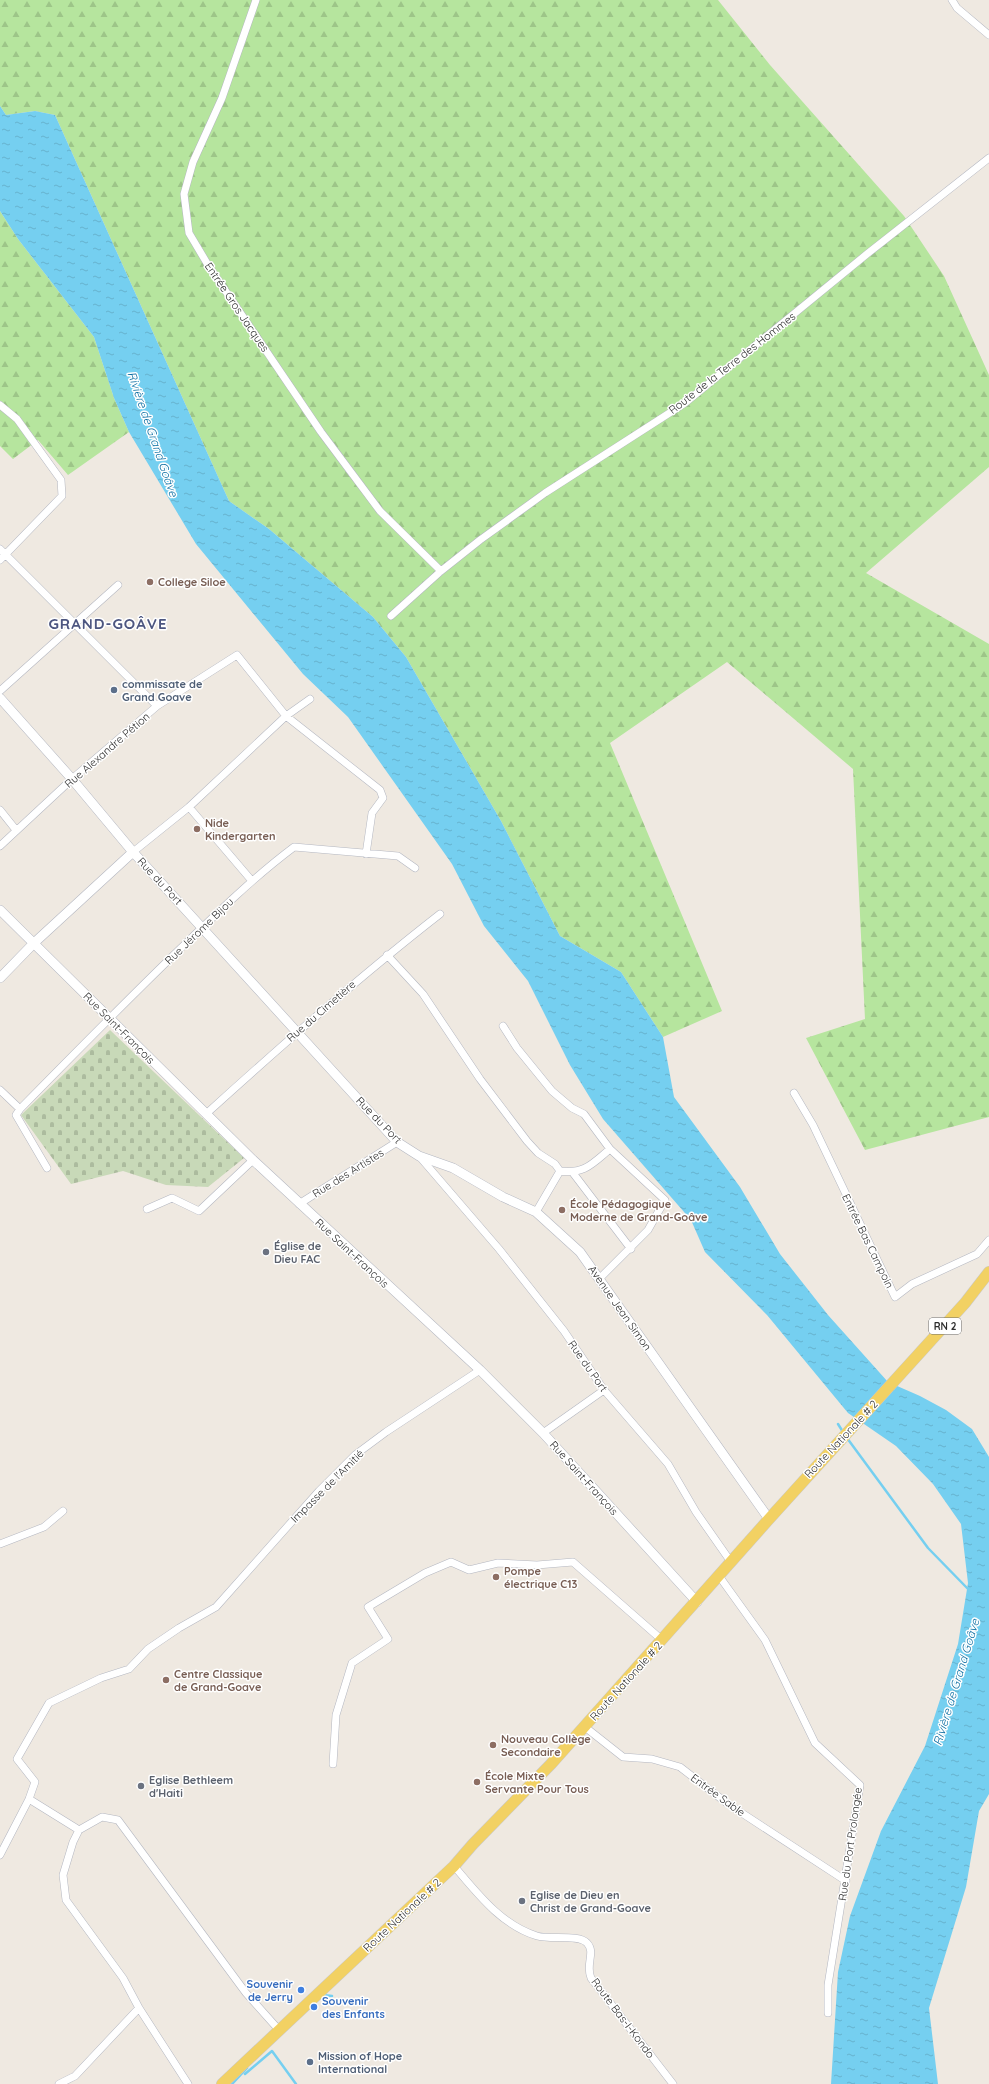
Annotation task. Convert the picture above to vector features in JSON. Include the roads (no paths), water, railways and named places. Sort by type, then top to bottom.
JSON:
[{"type":"main road","name":"Route Nationale # 2","points":[[222,2084],[454,1866],[585,1727],[697,1602],[769,1518],[965,1303],[989,1272]]},
{"type":"street","name":"Entrée Gros Jacques","points":[[256,0],[222,98],[193,162],[184,194],[189,233],[212,271],[321,432],[380,511],[441,571]]},
{"type":"street","points":[[952,0],[957,8],[989,35]]},
{"type":"street","name":"Route de la Terre des Hommes","points":[[391,616],[441,571],[546,493],[684,403],[867,254],[989,158]]},
{"type":"street","points":[[0,405],[17,419],[61,480],[62,496],[2,555],[157,706]]},
{"type":"street","points":[[0,691],[118,585]]},
{"type":"street","name":"Rue Alexandre Pétion","points":[[0,846],[72,779],[157,706],[237,655],[286,716]]},
{"type":"street","name":"Rue du Port","points":[[0,698],[72,779],[133,852],[203,927],[397,1142],[419,1156],[499,1249],[560,1325],[604,1390],[668,1464],[696,1512],[731,1562]]},
{"type":"street","points":[[0,978],[34,943],[133,852],[189,807],[208,787],[286,716],[310,699]]},
{"type":"street","points":[[286,716],[380,790],[384,798],[372,813],[366,854]]},
{"type":"street","points":[[189,807],[252,881]]},
{"type":"street","points":[[0,810],[16,830]]},
{"type":"street","name":"Rue Jérome Bijou","points":[[20,1110],[109,1018],[203,927],[252,881],[294,847],[398,856],[415,868]]},
{"type":"street","name":"Rue Saint-François","points":[[0,910],[253,1160],[480,1370],[543,1433],[697,1602]]},
{"type":"street","name":"Rue du Cimetière","points":[[206,1114],[297,1031],[387,955],[440,914]]},
{"type":"street","points":[[387,955],[423,994],[483,1084],[538,1153],[555,1164],[560,1171],[573,1173],[584,1170],[610,1149]]},
{"type":"street","points":[[503,1026],[517,1048],[552,1091],[572,1108],[584,1114],[610,1149],[665,1200],[648,1230],[631,1249],[600,1278]]},
{"type":"street","points":[[0,1090],[20,1110],[16,1115],[47,1168]]},
{"type":"street","name":"Entrée Bas Campoin","points":[[794,1093],[814,1129],[895,1296],[912,1284],[977,1254],[989,1240]]},
{"type":"street","name":"Rue des Artistes","points":[[299,1204],[397,1142]]},
{"type":"street","name":"Avenue Jean Simon","points":[[419,1156],[453,1168],[503,1197],[536,1212],[580,1252],[600,1278],[769,1518]]},
{"type":"street","points":[[147,1209],[172,1198],[200,1211],[253,1160]]},
{"type":"street","points":[[536,1212],[560,1171]]},
{"type":"street","points":[[573,1173],[631,1249]]},
{"type":"street","name":"Impasse de l'Amitié","points":[[29,1800],[35,1782],[17,1759],[49,1703],[101,1678],[129,1669],[148,1649],[212,1608],[216,1607],[319,1491],[355,1455],[386,1432],[480,1370]]},
{"type":"street","points":[[543,1433],[604,1390]]},
{"type":"street","points":[[0,1544],[44,1527],[63,1511]]},
{"type":"street","points":[[333,1764],[336,1715],[352,1663],[388,1640],[368,1607],[425,1572],[451,1562],[469,1570],[498,1563],[537,1565],[573,1562],[662,1640]]},
{"type":"street","name":"Rue du Port Prolongée","points":[[719,1576],[765,1640],[815,1743],[860,1784],[846,1881],[828,1984],[828,2013]]},
{"type":"street","name":"Entrée Sable","points":[[585,1727],[623,1757],[652,1758],[680,1767],[728,1804],[846,1881]]},
{"type":"street","points":[[0,1855],[29,1800],[79,1830]]},
{"type":"street","points":[[188,2084],[139,2008],[123,1978],[66,1900],[63,1875],[73,1842],[79,1830],[102,1817],[118,1820],[246,1993],[279,2030]]},
{"type":"street","name":"Route Bas-I-Kondo","points":[[454,1866],[486,1904],[519,1928],[538,1936],[581,1938],[588,1944],[591,1951],[588,1968],[591,1978],[673,2084]]},
{"type":"street","points":[[59,2084],[75,2076],[139,2008]]},
{"type":"water","name":"Rivière de Grand Goâve","points":[[0,106],[6,115],[35,111],[55,115],[229,501],[269,529],[373,617],[406,657],[501,821],[560,936],[621,972],[663,1037],[674,1097],[740,1187],[780,1254],[828,1315],[888,1382],[920,1396],[946,1410],[972,1429],[989,1457],[989,1794],[979,1811],[966,1887],[929,2008],[938,2084],[831,2084],[838,1972],[850,1916],[881,1831],[925,1746],[958,1644],[968,1583],[961,1524],[933,1484],[896,1446],[848,1413],[767,1315],[705,1252],[691,1220],[603,1119],[570,1065],[528,981],[484,926],[452,864],[348,717],[303,674],[196,544],[129,432],[114,398],[94,337],[18,239],[0,211]]},
{"type":"waterway","points":[[838,1424],[843,1432]]},
{"type":"waterway","points":[[847,1438],[928,1548],[969,1590]]},
{"type":"waterway","points":[[323,1995],[332,1996]]},
{"type":"waterway","points":[[245,2074],[272,2051],[296,2084]]},
{"type":"waterway","points":[[232,2084],[247,2068]]},
{"type":"place","name":"College Siloe","points":[[150,582]]},
{"type":"place","name":"commissate de Grand Goave","points":[[114,690]]},
{"type":"place","name":"Nide Kindergarten","points":[[197,829]]},
{"type":"place","name":"École Pédagogique Moderne de Grand-Goâve","points":[[562,1210]]},
{"type":"place","name":"Église de Dieu FAC","points":[[266,1252]]},
{"type":"place","name":"Pompe électrique C13","points":[[496,1577]]},
{"type":"place","name":"Centre Classique de Grand-Goave","points":[[166,1680]]},
{"type":"place","name":"Nouveau Collège Secondaire","points":[[493,1745]]},
{"type":"place","name":"École Mixte Servante Pour Tous","points":[[477,1782]]},
{"type":"place","name":"Eglise Bethleem d'Haiti","points":[[141,1786]]},
{"type":"place","name":"Eglise de Dieu en Christ de Grand-Goave","points":[[522,1901]]},
{"type":"place","name":"Souvenir de Jerry","points":[[301,1990]]},
{"type":"place","name":"Souvenir des Enfants","points":[[314,2007]]},
{"type":"place","name":"Mission of Hope International","points":[[310,2062]]},
{"type":"district","name":"GRAND-GOÂVE","points":[[108,623]]}]
